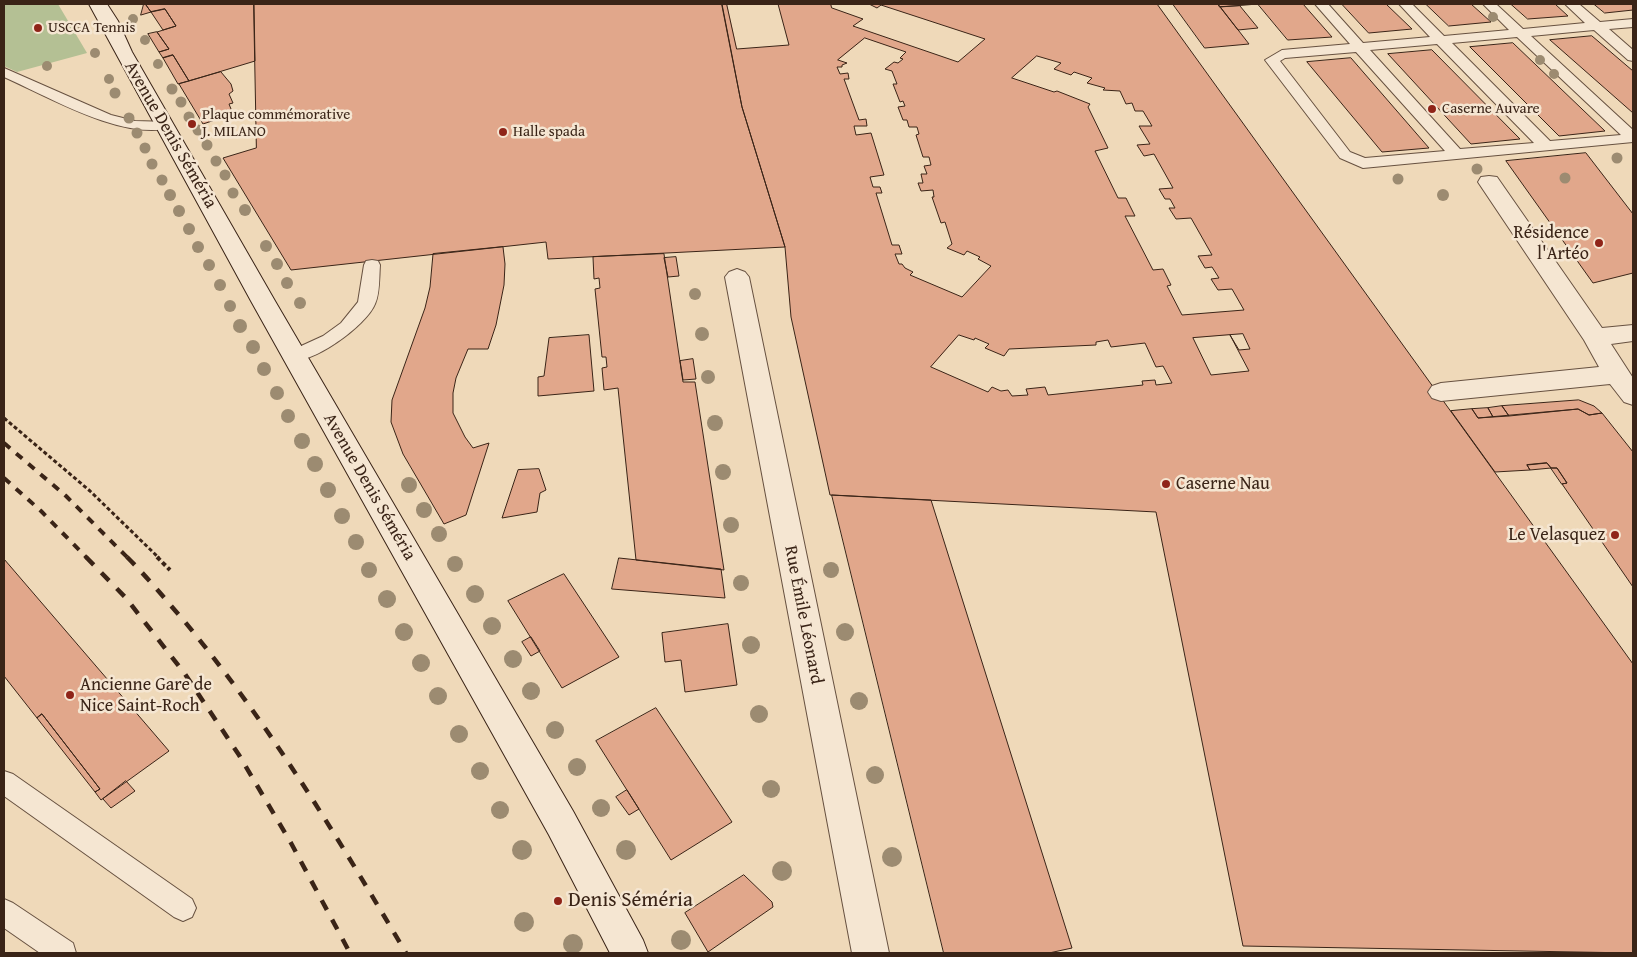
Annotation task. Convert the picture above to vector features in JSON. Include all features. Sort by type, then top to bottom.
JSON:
[{"type":"street","name":"Avenue Denis Séméria","points":[[108,9],[123,52],[294,356],[562,823],[630,953]]},
{"type":"street","points":[[1490,182],[1595,337],[1616,374],[1633,396]]},
{"type":"street","name":"Rue Émile Léonard","points":[[737,277],[870,953]]},
{"type":"street","points":[[1595,337],[1633,333]]},
{"type":"street","points":[[1441,392],[1616,374]]},
{"type":"lane","points":[[1321,4],[1457,155]]},
{"type":"lane","points":[[1405,4],[1546,146]]},
{"type":"lane","points":[[1489,4],[1520,32],[1633,138],[1363,163],[1345,155],[1272,60],[1282,54],[1359,46],[1520,32],[1596,26],[1633,22]]},
{"type":"lane","points":[[1571,4],[1633,57]]},
{"type":"lane","points":[[4,72],[106,118],[135,125],[165,125]]},
{"type":"lane","points":[[294,356],[328,340],[347,326],[367,303],[372,265]]},
{"type":"lane","points":[[4,782],[184,908]]},
{"type":"lane","points":[[4,912],[63,953]]},
{"type":"path","points":[[4,418],[40,446],[118,516],[170,570]]},
{"type":"green space","name":"USCCA Tennis","points":[[4,4],[58,4],[87,53],[17,72],[4,66]]},
{"type":"building","points":[[144,4],[148,4],[146,5],[151,12],[141,15]]},
{"type":"building","points":[[254,4],[255,61],[189,81],[173,55],[163,58],[159,52],[169,49],[157,32],[176,26],[165,9],[151,12],[146,5]]},
{"type":"building","name":"Halle spada","points":[[254,4],[722,4],[742,107],[785,247],[548,259],[546,242],[291,270],[223,158],[256,148]]},
{"type":"building","name":"Caserne Nau","points":[[722,4],[1157,4],[1633,664],[1633,953],[1243,946],[1156,512],[830,495],[791,317],[785,247],[742,107]]},
{"type":"building","points":[[727,4],[778,4],[789,45],[737,49]]},
{"type":"building","points":[[831,4],[869,4],[877,8],[881,5],[985,39],[958,62],[853,26],[863,19],[832,8]]},
{"type":"building","points":[[1173,4],[1218,4],[1249,44],[1205,48]]},
{"type":"building","points":[[1218,4],[1258,4],[1220,7]]},
{"type":"building","points":[[1258,4],[1303,4],[1332,37],[1288,40]]},
{"type":"building","points":[[1342,4],[1386,4],[1412,29],[1369,33]]},
{"type":"building","points":[[1426,4],[1471,4],[1491,22],[1449,26]]},
{"type":"building","points":[[1511,4],[1555,4],[1568,16],[1528,19]]},
{"type":"building","points":[[1594,4],[1633,4],[1633,10],[1605,13]]},
{"type":"building","points":[[1240,6],[1258,28],[1238,30],[1220,7]]},
{"type":"building","points":[[165,9],[176,26],[163,30],[151,12]]},
{"type":"building","points":[[157,32],[169,49],[159,52],[148,34]]},
{"type":"building","points":[[1592,36],[1633,71],[1633,113],[1550,40]]},
{"type":"building","points":[[865,38],[906,52],[900,58],[903,59],[898,63],[894,62],[885,69],[892,71],[897,84],[893,84],[900,102],[903,101],[905,106],[898,107],[903,120],[907,120],[909,127],[917,127],[919,134],[916,135],[923,157],[929,157],[931,165],[924,166],[927,174],[921,174],[923,183],[918,183],[921,191],[933,190],[934,197],[932,197],[941,223],[945,222],[952,244],[947,248],[964,255],[967,251],[980,257],[978,259],[991,266],[962,297],[910,275],[913,272],[899,264],[895,254],[902,254],[899,245],[892,245],[876,193],[882,193],[880,187],[873,187],[870,177],[884,175],[871,133],[856,135],[854,126],[867,126],[866,119],[859,120],[844,79],[849,79],[848,73],[840,74],[837,67],[842,67],[842,65],[847,63],[838,60]]},
{"type":"building","points":[[1513,43],[1605,131],[1559,136],[1470,47]]},
{"type":"building","points":[[1432,50],[1520,139],[1471,144],[1388,54]]},
{"type":"building","points":[[173,55],[189,81],[178,84],[163,58]]},
{"type":"building","points":[[1037,56],[1061,63],[1054,69],[1071,75],[1074,72],[1092,78],[1087,83],[1105,88],[1103,90],[1120,91],[1126,104],[1132,103],[1135,111],[1143,111],[1152,126],[1139,126],[1150,144],[1137,145],[1144,156],[1154,154],[1173,188],[1159,189],[1165,199],[1170,199],[1175,208],[1169,208],[1176,219],[1191,218],[1212,255],[1198,256],[1205,268],[1212,267],[1219,278],[1211,279],[1218,290],[1232,289],[1244,310],[1182,315],[1167,286],[1171,285],[1163,269],[1153,270],[1125,216],[1135,216],[1126,198],[1118,198],[1095,151],[1108,148],[1088,107],[1090,104],[1057,91],[1054,92],[1012,78]]},
{"type":"building","points":[[1351,58],[1429,148],[1382,152],[1307,62]]},
{"type":"building","points":[[221,72],[231,84],[233,91],[229,94],[233,103],[229,104],[233,114],[203,124],[179,84]]},
{"type":"building","name":"Résidence l'Artéo","points":[[1586,153],[1633,214],[1633,273],[1593,283],[1506,161]]},
{"type":"building","points":[[503,247],[505,264],[504,285],[496,325],[488,349],[468,349],[456,378],[453,393],[453,413],[465,437],[473,448],[489,443],[466,515],[444,524],[403,454],[391,422],[392,400],[425,308],[430,287],[433,254]]},
{"type":"building","points":[[664,254],[683,382],[695,382],[724,570],[636,560],[618,388],[604,390],[602,368],[607,367],[606,357],[602,357],[595,289],[600,288],[599,278],[594,279],[593,257]]},
{"type":"building","points":[[676,257],[679,276],[668,277],[664,258]]},
{"type":"building","points":[[1243,334],[1250,349],[1239,350],[1230,335]]},
{"type":"building","points":[[589,335],[594,391],[538,396],[538,377],[544,376],[549,338]]},
{"type":"building","points":[[959,335],[974,340],[975,338],[989,344],[985,348],[1004,356],[1009,349],[1096,345],[1096,342],[1108,340],[1111,347],[1145,343],[1156,367],[1163,366],[1172,383],[1156,385],[1155,380],[1142,381],[1143,385],[1048,395],[1045,387],[1026,389],[1028,395],[1012,396],[1008,390],[1001,391],[992,387],[988,392],[931,367]]},
{"type":"building","points":[[1230,335],[1249,371],[1211,375],[1193,338]]},
{"type":"building","points":[[693,359],[696,379],[683,380],[680,361]]},
{"type":"building","points":[[1579,400],[1594,406],[1602,413],[1589,415],[1578,409],[1509,416],[1502,406]]},
{"type":"building","points":[[1502,406],[1509,416],[1493,417],[1488,408]]},
{"type":"building","points":[[1488,408],[1493,417],[1478,418],[1472,409]]},
{"type":"building","name":"Le Velasquez","points":[[1472,409],[1478,418],[1578,409],[1589,415],[1602,413],[1633,452],[1633,587],[1562,484],[1567,483],[1557,468],[1551,468],[1547,463],[1527,465],[1530,470],[1495,472],[1451,411]]},
{"type":"building","points":[[1547,463],[1551,468],[1530,470],[1527,465]]},
{"type":"building","points":[[1551,468],[1557,468],[1567,483],[1562,484]]},
{"type":"building","points":[[539,469],[546,490],[540,493],[537,512],[502,518],[518,470]]},
{"type":"building","points":[[832,495],[931,500],[1072,948],[1049,953],[944,953]]},
{"type":"building","points":[[619,558],[721,569],[725,598],[612,589]]},
{"type":"building","name":"Ancienne Gare de Nice Saint-Roch","points":[[4,559],[169,751],[101,800],[95,792],[100,789],[42,714],[37,718],[4,676]]},
{"type":"building","points":[[564,574],[619,657],[562,688],[508,601]]},
{"type":"building","points":[[728,624],[737,685],[685,692],[681,660],[665,662],[662,633]]},
{"type":"building","points":[[531,637],[540,651],[531,656],[522,642]]},
{"type":"building","points":[[656,708],[732,822],[671,860],[596,741]]},
{"type":"building","points":[[42,714],[100,789],[95,792],[37,718]]},
{"type":"building","points":[[126,781],[135,791],[111,808],[103,799]]},
{"type":"building","points":[[627,790],[639,809],[629,815],[616,797]]},
{"type":"building","points":[[744,875],[772,902],[773,907],[708,952],[685,913]]},
{"type":"railway","points":[[4,443],[66,496],[127,557]]},
{"type":"railway","points":[[4,478],[41,511],[87,558]]},
{"type":"railway","points":[[86,557],[126,598],[185,674],[239,755],[291,843],[350,953]]},
{"type":"railway","points":[[127,557],[185,622],[246,701],[329,825],[406,953]]},
{"type":"place","name":"USCCA Tennis","points":[[38,28]]},
{"type":"place","name":"Caserne Auvare","points":[[1432,109]]},
{"type":"place","name":"Plaque commémorative J. MILANO","points":[[192,124]]},
{"type":"place","name":"Halle spada","points":[[503,132]]},
{"type":"place","name":"Résidence l'Artéo","points":[[1599,243]]},
{"type":"place","name":"Caserne Nau","points":[[1166,484]]},
{"type":"place","name":"Le Velasquez","points":[[1615,535]]},
{"type":"place","name":"Ancienne Gare de Nice Saint-Roch","points":[[70,695]]},
{"type":"place","name":"Denis Séméria","points":[[558,901]]}]
